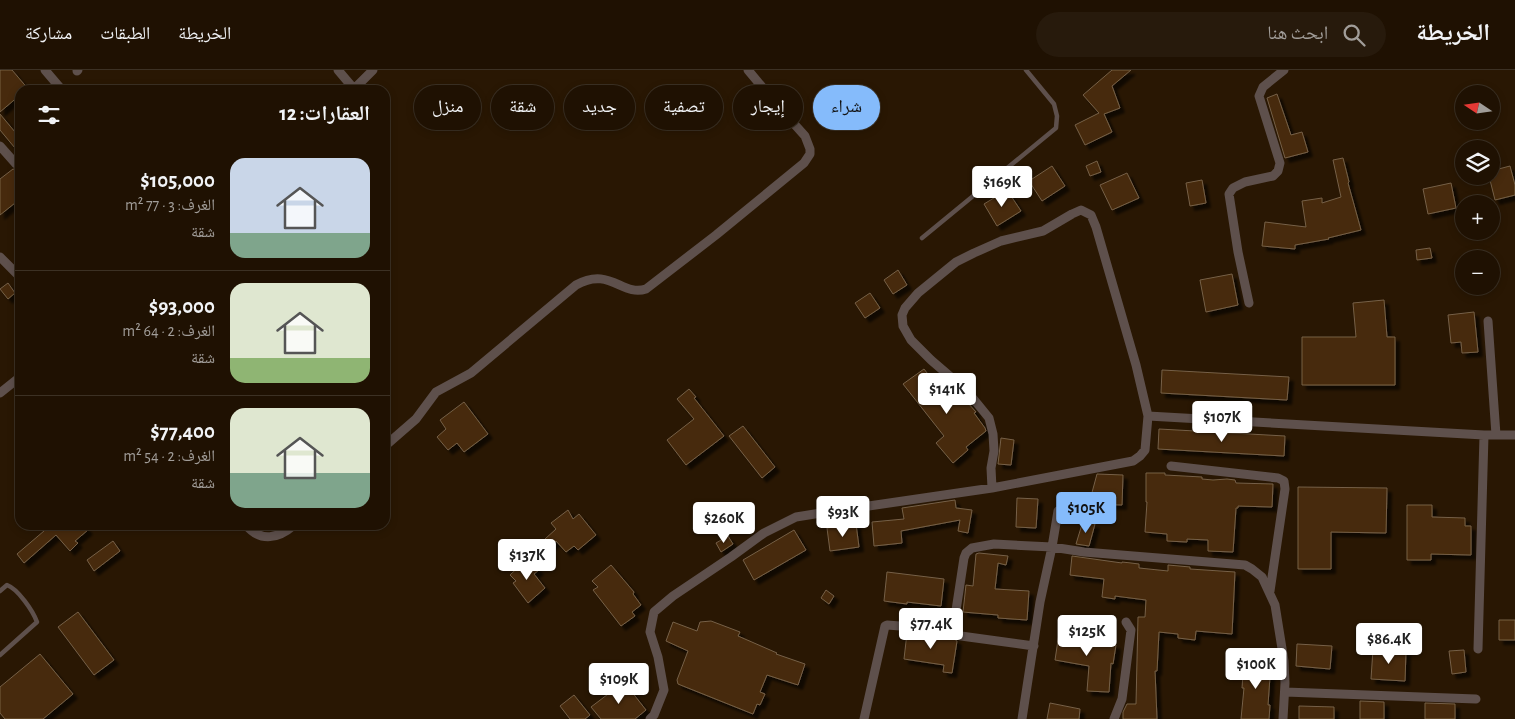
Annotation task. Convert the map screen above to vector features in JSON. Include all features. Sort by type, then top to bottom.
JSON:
[{"type":"street","points":[[45,70],[58,85]]},
{"type":"street","points":[[338,70],[351,85]]},
{"type":"street","points":[[358,85],[373,70]]},
{"type":"street","points":[[390,442],[416,419],[436,392],[471,373],[576,285],[584,280],[594,278],[613,281],[634,290],[641,291],[646,289],[804,163],[810,154],[805,136],[748,70]]},
{"type":"street","points":[[1249,303],[1238,252],[1229,194],[1233,188],[1246,182],[1273,176],[1278,171],[1280,163],[1259,96],[1263,87],[1284,70]]},
{"type":"street","points":[[0,146],[15,163]]},
{"type":"street","points":[[650,719],[654,715],[664,690],[658,658],[650,632],[654,612],[673,596],[764,533],[796,517],[992,488],[1134,461],[1140,456],[1145,450],[1148,416],[1136,365],[1096,227],[1091,215],[1081,210],[1043,231],[1001,241],[956,262],[918,293],[902,315],[903,326],[912,340],[931,360],[967,391],[989,418],[993,434],[994,451],[991,468],[992,488]]},
{"type":"street","points":[[0,257],[15,272]]},
{"type":"street","points":[[1488,321],[1496,435]]},
{"type":"street","points":[[0,393],[15,381]]},
{"type":"street","points":[[1148,416],[1515,436]]},
{"type":"street","points":[[1478,649],[1484,435]]},
{"type":"street","points":[[1171,466],[1278,478],[1284,481],[1285,489],[1270,591]]},
{"type":"street","points":[[1022,719],[1040,602],[1058,511]]},
{"type":"street","points":[[250,530],[263,537],[274,537],[289,530]]},
{"type":"street","points":[[953,630],[964,558],[972,548],[994,544],[1052,547],[1084,552],[1245,565],[1262,577],[1275,605],[1284,661],[1284,719]]},
{"type":"street","points":[[1114,719],[1122,699],[1131,630],[1126,622]]},
{"type":"street","points":[[864,719],[885,626],[887,625],[953,630],[961,636],[1034,646]]},
{"type":"street","points":[[1285,692],[1476,698]]},
{"type":"lane","points":[[922,238],[1056,128],[1057,116],[1054,104],[1026,70]]},
{"type":"lane","points":[[0,591],[7,585],[14,588],[37,622],[0,655]]},
{"type":"building","points":[[0,70],[12,70],[25,85],[15,85],[15,99],[0,112]]},
{"type":"building","points":[[1112,70],[1131,70],[1112,86],[1120,108],[1104,114],[1112,132],[1085,145],[1075,125],[1099,113],[1083,95]]},
{"type":"building","points":[[1277,94],[1291,135],[1302,132],[1308,152],[1285,158],[1267,98]]},
{"type":"building","points":[[0,114],[15,132],[15,148],[0,130]]},
{"type":"building","points":[[1343,158],[1361,230],[1329,239],[1295,245],[1295,249],[1262,246],[1265,222],[1306,227],[1302,201],[1322,198],[1322,203],[1341,197],[1333,160]]},
{"type":"building","points":[[1097,161],[1101,172],[1090,176],[1086,166]]},
{"type":"building","points":[[1052,166],[1065,186],[1042,201],[1029,181]]},
{"type":"building","points":[[1510,166],[1515,185],[1515,195],[1500,199],[1500,195],[1494,195],[1491,185],[1500,185],[1500,169]]},
{"type":"building","points":[[15,170],[15,203],[0,215],[0,179]]},
{"type":"building","points":[[1127,173],[1139,198],[1112,210],[1100,185]]},
{"type":"building","points":[[1202,180],[1206,203],[1190,206],[1186,183]]},
{"type":"building","points":[[1451,183],[1455,208],[1428,214],[1423,189]]},
{"type":"building","points":[[1007,190],[1021,211],[997,226],[984,204]]},
{"type":"building","points":[[1430,248],[1432,258],[1417,260],[1416,250]]},
{"type":"building","points":[[898,270],[907,285],[893,294],[884,280]]},
{"type":"building","points":[[1232,274],[1238,305],[1206,312],[1200,280]]},
{"type":"building","points":[[8,283],[15,293],[8,299],[0,289]]},
{"type":"building","points":[[870,293],[880,308],[865,318],[855,303]]},
{"type":"building","points":[[1384,300],[1387,337],[1395,337],[1395,385],[1302,385],[1302,337],[1356,337],[1353,303]]},
{"type":"building","points":[[1474,312],[1478,352],[1462,353],[1461,342],[1451,343],[1448,315]]},
{"type":"building","points":[[924,369],[944,395],[953,387],[976,412],[974,413],[986,431],[966,447],[968,450],[953,463],[936,443],[944,436],[903,384]]},
{"type":"building","points":[[1162,370],[1289,377],[1287,400],[1161,393]]},
{"type":"building","points":[[689,389],[724,436],[686,465],[667,440],[694,419],[677,399]]},
{"type":"building","points":[[464,402],[488,434],[464,452],[457,443],[448,450],[437,437],[446,429],[440,420]]},
{"type":"building","points":[[743,426],[775,467],[762,478],[729,436]]},
{"type":"building","points":[[1159,429],[1285,436],[1284,456],[1158,449]]},
{"type":"building","points":[[1001,438],[1014,440],[1011,465],[998,464]]},
{"type":"building","points":[[1146,473],[1165,473],[1165,475],[1202,477],[1202,479],[1213,480],[1227,479],[1235,480],[1236,483],[1273,484],[1272,507],[1238,506],[1236,508],[1233,552],[1208,551],[1208,540],[1187,539],[1187,542],[1167,541],[1167,534],[1145,532]]},
{"type":"building","points":[[1097,474],[1123,475],[1122,505],[1092,504],[1090,516],[1067,513],[1069,497],[1090,500]]},
{"type":"building","points":[[1298,487],[1387,488],[1386,533],[1331,532],[1331,569],[1298,569]]},
{"type":"building","points":[[1017,498],[1038,499],[1036,528],[1016,527]]},
{"type":"building","points":[[955,500],[956,508],[972,510],[968,533],[958,531],[960,520],[901,531],[902,543],[874,546],[872,522],[904,519],[902,508]]},
{"type":"building","points":[[1407,505],[1432,505],[1432,517],[1465,518],[1465,526],[1471,526],[1471,555],[1431,554],[1431,560],[1407,560]]},
{"type":"building","points":[[568,510],[573,519],[579,514],[596,535],[578,550],[574,546],[566,552],[556,541],[550,546],[545,539],[556,529],[551,523]]},
{"type":"building","points":[[1083,521],[1095,524],[1089,546],[1076,544]]},
{"type":"building","points":[[856,524],[859,547],[830,551],[827,528]]},
{"type":"building","points":[[45,530],[88,530],[75,541],[78,543],[70,551],[56,535],[24,563],[17,554]]},
{"type":"building","points":[[794,530],[806,550],[754,580],[743,560]]},
{"type":"building","points":[[728,536],[733,544],[721,552],[716,543]]},
{"type":"building","points":[[113,541],[120,551],[94,571],[87,560]]},
{"type":"building","points":[[976,554],[1008,556],[1006,565],[998,563],[995,589],[1029,591],[1027,620],[998,618],[998,615],[963,612],[966,585],[973,586]]},
{"type":"building","points":[[1072,556],[1139,564],[1139,568],[1168,571],[1168,565],[1190,567],[1190,569],[1235,572],[1232,634],[1196,631],[1195,640],[1178,638],[1178,634],[1159,632],[1157,671],[1155,671],[1157,719],[1123,719],[1123,712],[1127,704],[1136,704],[1138,617],[1145,617],[1146,600],[1115,596],[1115,599],[1102,597],[1104,579],[1070,575]]},
{"type":"building","points":[[528,558],[539,570],[534,574],[545,588],[528,603],[513,583],[516,581],[510,575]]},
{"type":"building","points":[[611,565],[634,592],[633,594],[641,605],[632,612],[635,616],[621,626],[593,590],[598,587],[592,581]]},
{"type":"building","points":[[887,572],[944,579],[941,606],[884,601]]},
{"type":"building","points":[[826,590],[834,596],[829,604],[821,598]]},
{"type":"building","points":[[78,612],[114,660],[94,675],[58,627]]},
{"type":"building","points":[[1499,620],[1515,620],[1515,640],[1499,640]]},
{"type":"building","points":[[711,621],[740,632],[738,636],[776,654],[805,664],[798,685],[767,675],[760,692],[765,694],[760,705],[757,704],[753,714],[678,684],[677,680],[688,651],[666,641],[673,622],[697,631],[700,622]]},
{"type":"building","points":[[1060,627],[1086,631],[1085,641],[1116,645],[1113,664],[1111,663],[1109,692],[1087,691],[1089,666],[1055,660]]},
{"type":"building","points":[[907,633],[945,636],[957,641],[952,673],[943,672],[944,665],[904,659]]},
{"type":"building","points":[[1297,644],[1332,646],[1330,669],[1296,666]]},
{"type":"building","points":[[1373,649],[1406,651],[1405,681],[1371,679]]},
{"type":"building","points":[[1464,650],[1466,672],[1452,674],[1449,651]]},
{"type":"building","points":[[40,654],[73,694],[43,719],[5,719],[0,713],[0,687]]},
{"type":"building","points":[[1244,660],[1271,662],[1269,719],[1241,719]]},
{"type":"building","points":[[624,682],[646,710],[635,719],[601,719],[591,707]]},
{"type":"building","points":[[574,695],[590,715],[585,719],[570,719],[560,706]]},
{"type":"building","points":[[1360,701],[1384,702],[1384,719],[1360,719]]},
{"type":"building","points":[[1050,703],[1080,709],[1079,719],[1047,719]]},
{"type":"building","points":[[1425,703],[1455,704],[1455,719],[1425,719]]},
{"type":"building","points":[[1299,706],[1334,707],[1334,719],[1299,719]]}]
